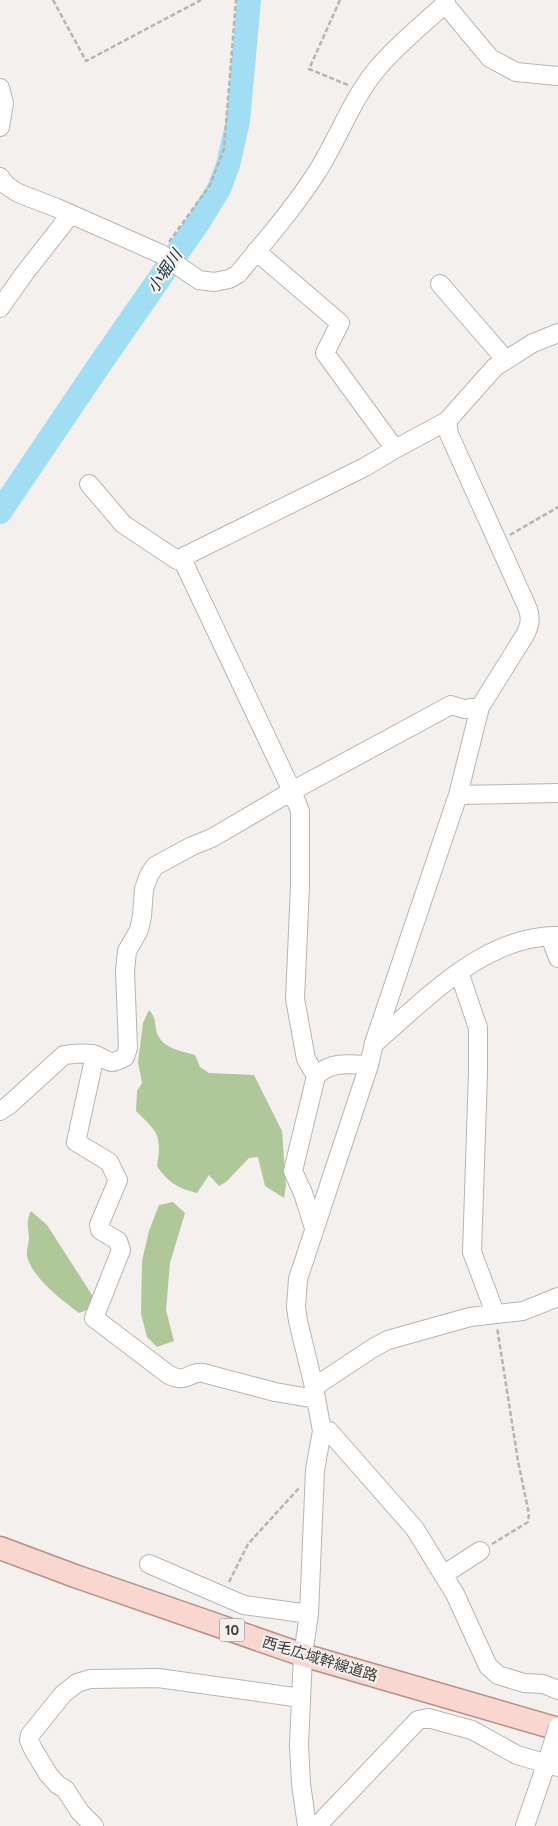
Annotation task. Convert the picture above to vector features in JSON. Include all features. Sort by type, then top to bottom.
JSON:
[{"type":"main road","name":"西毛広域幹線道路","points":[[0,1548],[303,1655],[558,1728]]},
{"type":"street","points":[[0,176],[18,194],[71,214],[168,258],[200,280],[214,282],[229,279],[238,274],[302,195],[318,171],[361,90],[390,54],[445,2],[490,58],[516,72],[558,76]]},
{"type":"street","points":[[0,88],[4,103],[0,127]]},
{"type":"street","points":[[0,308],[71,214]]},
{"type":"street","points":[[256,251],[340,323],[325,353],[395,449]]},
{"type":"street","points":[[440,284],[506,359]]},
{"type":"street","points":[[89,484],[124,524],[178,560],[182,559],[365,467],[447,422],[495,367],[533,343],[558,332]]},
{"type":"street","points":[[307,1826],[301,1784],[299,1746],[303,1655],[309,1614],[315,1470],[322,1431],[298,1321],[296,1307],[298,1279],[369,1065],[374,1043],[458,795],[480,707],[525,635],[531,617],[449,434],[447,422]]},
{"type":"street","points":[[182,559],[300,811],[300,886],[295,999],[306,1059],[316,1076]]},
{"type":"street","points":[[0,1111],[64,1055],[95,1055],[110,1063],[125,1057],[128,1048],[124,972],[127,952],[139,930],[144,889],[149,875],[156,866],[192,846],[212,838],[292,791],[451,705],[464,709],[480,707]]},
{"type":"street","points":[[458,795],[558,793]]},
{"type":"street","points":[[374,1043],[470,964],[513,944],[532,938],[554,936],[558,958]]},
{"type":"street","points":[[459,972],[478,1028],[472,1252],[495,1313]]},
{"type":"street","points":[[95,1055],[76,1142],[109,1162],[118,1180],[99,1225],[100,1230],[118,1241],[121,1250],[94,1318],[169,1376],[182,1379],[198,1372],[275,1392],[315,1393],[373,1348],[388,1340],[470,1317],[523,1311],[558,1297]]},
{"type":"street","points":[[314,1228],[303,1193],[293,1171],[316,1076],[322,1070],[340,1063],[369,1065]]},
{"type":"street","points":[[322,1431],[329,1431],[415,1529],[455,1594],[488,1666],[498,1675],[524,1683],[543,1684],[558,1690]]},
{"type":"street","points":[[444,1575],[480,1551]]},
{"type":"street","points":[[149,1564],[244,1605],[309,1614]]},
{"type":"street","points":[[94,1826],[80,1812],[65,1789],[58,1785],[48,1774],[33,1749],[30,1740],[30,1735],[63,1694],[77,1683],[90,1679],[158,1678],[301,1698]]},
{"type":"street","points":[[317,1826],[418,1720],[428,1718],[472,1730],[517,1755],[552,1761]]},
{"type":"street","points":[[525,1826],[552,1761],[558,1728]]},
{"type":"path","points":[[53,0],[86,61],[201,0]]},
{"type":"path","points":[[168,258],[210,184],[224,149],[236,0]]},
{"type":"path","points":[[340,0],[309,69],[361,90]]},
{"type":"path","points":[[498,541],[558,508]]},
{"type":"path","points":[[480,1551],[528,1522],[529,1514],[518,1461],[495,1313]]},
{"type":"path","points":[[221,1596],[248,1544],[315,1470]]},
{"type":"green space","points":[[149,1010],[152,1013],[159,1038],[173,1048],[195,1055],[200,1067],[209,1073],[254,1075],[282,1131],[286,1185],[284,1198],[265,1186],[258,1157],[249,1158],[226,1182],[219,1186],[209,1175],[197,1193],[174,1184],[157,1166],[159,1147],[157,1135],[136,1111],[137,1091],[142,1083],[138,1062],[143,1023]]},
{"type":"green space","points":[[173,1202],[185,1213],[170,1263],[166,1310],[174,1341],[157,1347],[147,1337],[141,1314],[142,1261],[149,1231],[159,1205]]},
{"type":"green space","points":[[31,1211],[47,1225],[94,1298],[90,1309],[79,1313],[64,1302],[41,1280],[30,1264],[27,1254],[28,1221]]},
{"type":"waterway","name":"小堀川","points":[[0,512],[198,223],[219,189],[228,165],[238,121],[249,0]]}]
